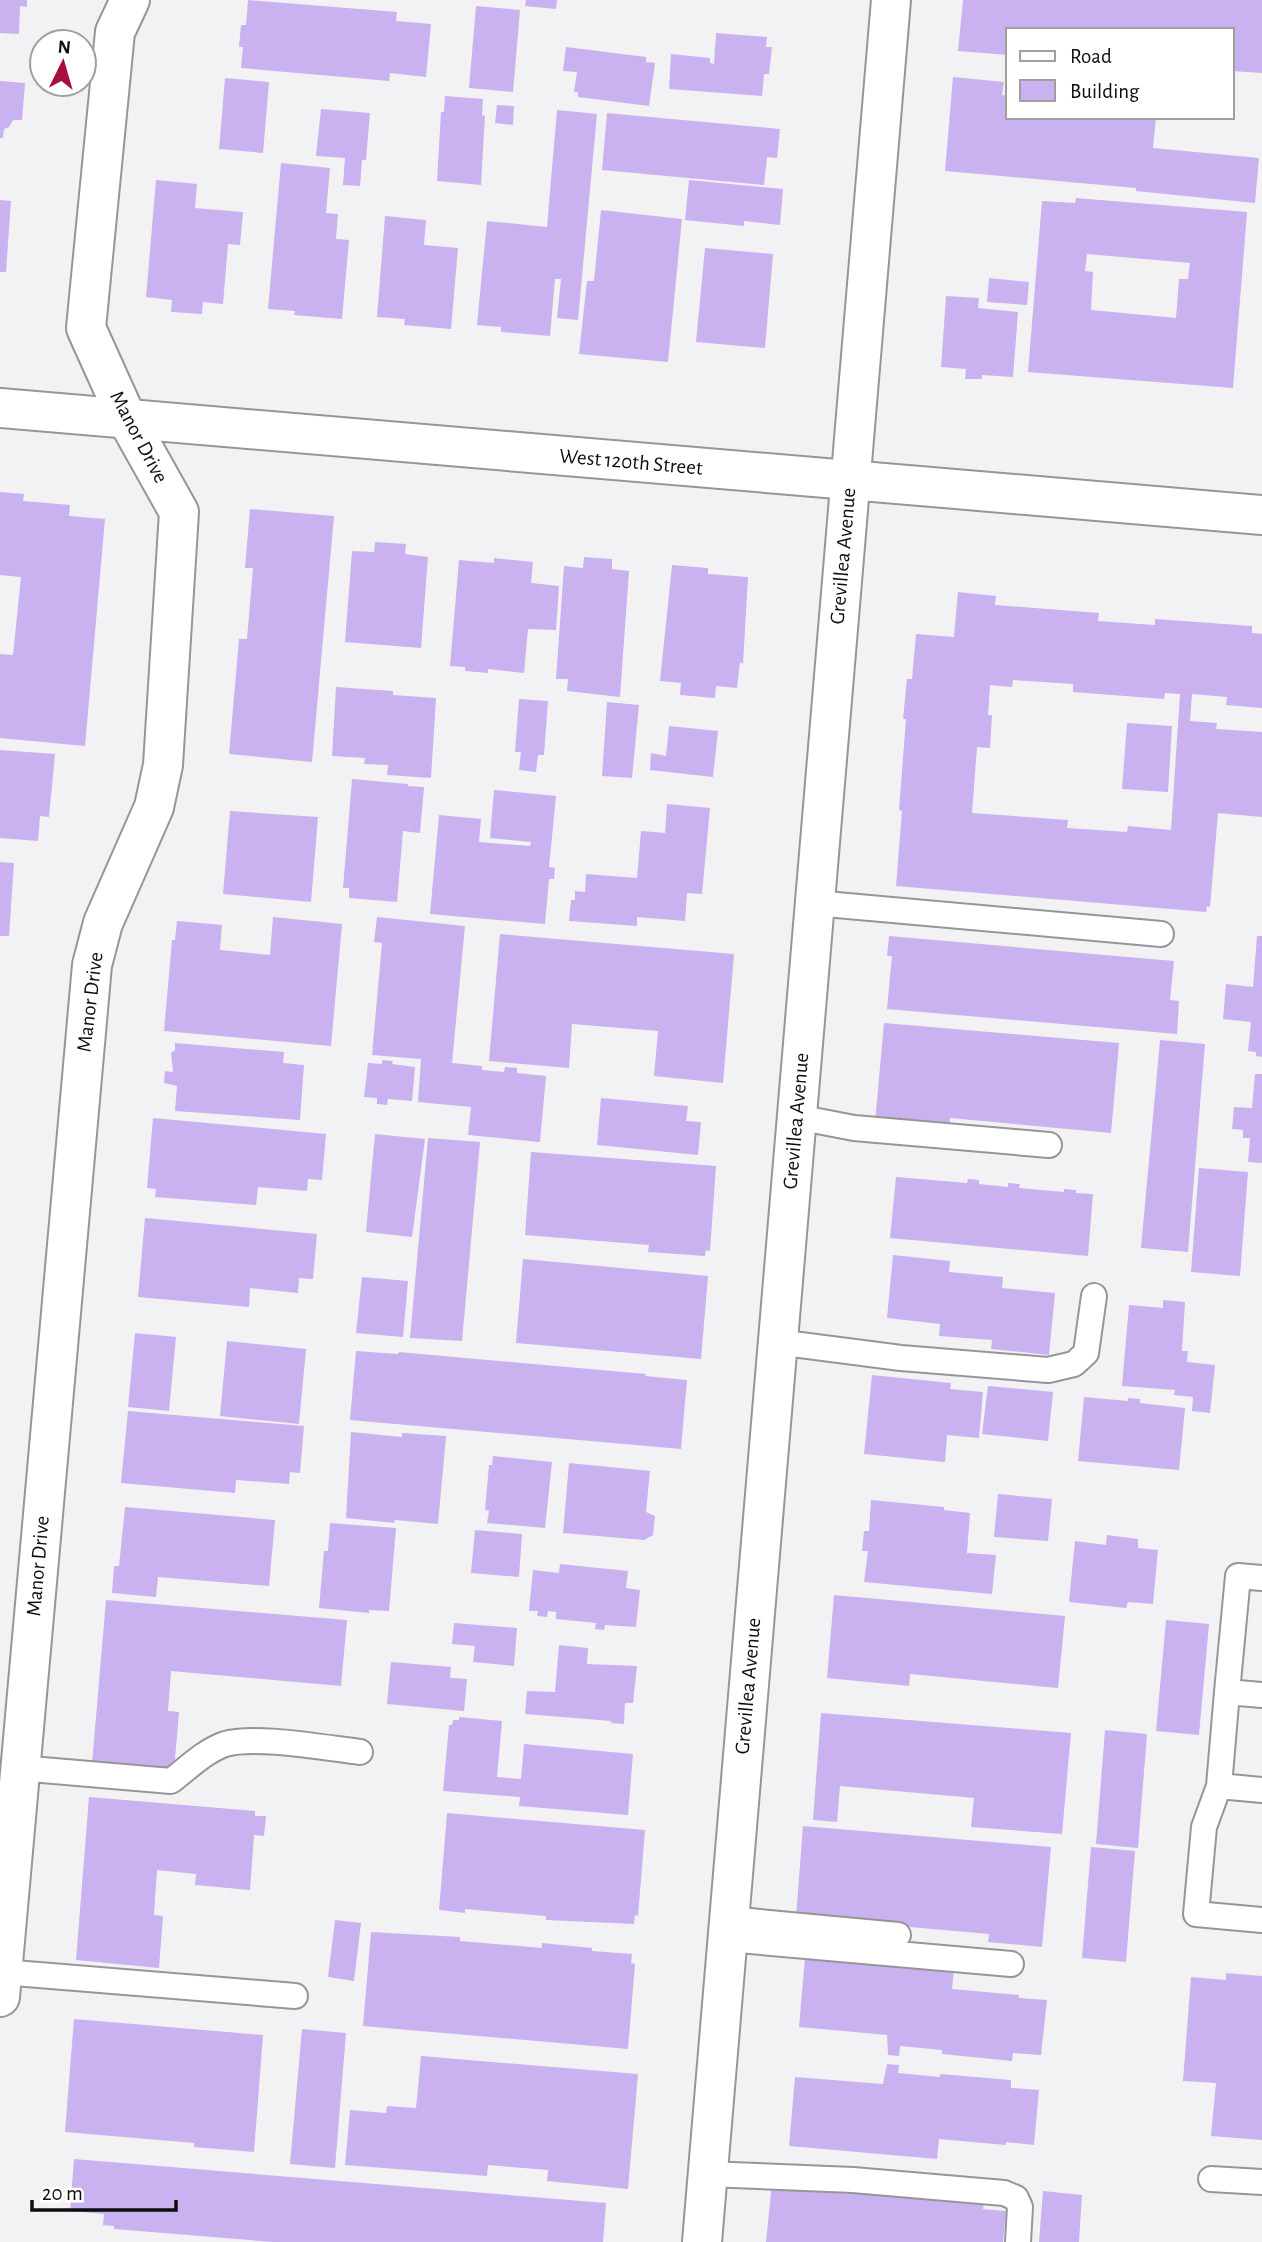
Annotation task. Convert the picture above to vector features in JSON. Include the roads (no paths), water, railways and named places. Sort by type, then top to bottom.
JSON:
[{"type":"street","name":"Manor Drive","points":[[1,1984],[6,1865],[19,1768],[92,965],[103,923],[154,807],[163,765],[179,512],[127,419],[86,328],[115,32],[130,0]]},
{"type":"street","name":"Grevillea Avenue","points":[[702,2242],[891,0]]},
{"type":"street","name":"West 120th Street","points":[[0,408],[1262,515]]},
{"type":"lane","points":[[814,903],[1161,934]]},
{"type":"lane","points":[[797,1117],[854,1128],[1049,1145]]},
{"type":"lane","points":[[777,1342],[901,1358],[1048,1370],[1074,1364],[1086,1353],[1094,1296]]},
{"type":"lane","points":[[1250,1576],[1227,1692],[1219,1786],[1204,1827],[1196,1914],[1262,1920]]},
{"type":"lane","points":[[1227,1692],[1262,1695]]},
{"type":"lane","points":[[19,1768],[171,1781],[208,1752],[244,1740],[360,1752]]},
{"type":"lane","points":[[1219,1786],[1262,1790]]},
{"type":"lane","points":[[728,1929],[898,1935]]},
{"type":"lane","points":[[728,1929],[1011,1964]]},
{"type":"lane","points":[[1,1984],[295,1996]]},
{"type":"lane","points":[[708,2174],[853,2180],[1004,2193],[1016,2198],[1020,2207],[1018,2242]]},
{"type":"lane","points":[[1211,2179],[1262,2182]]}]
